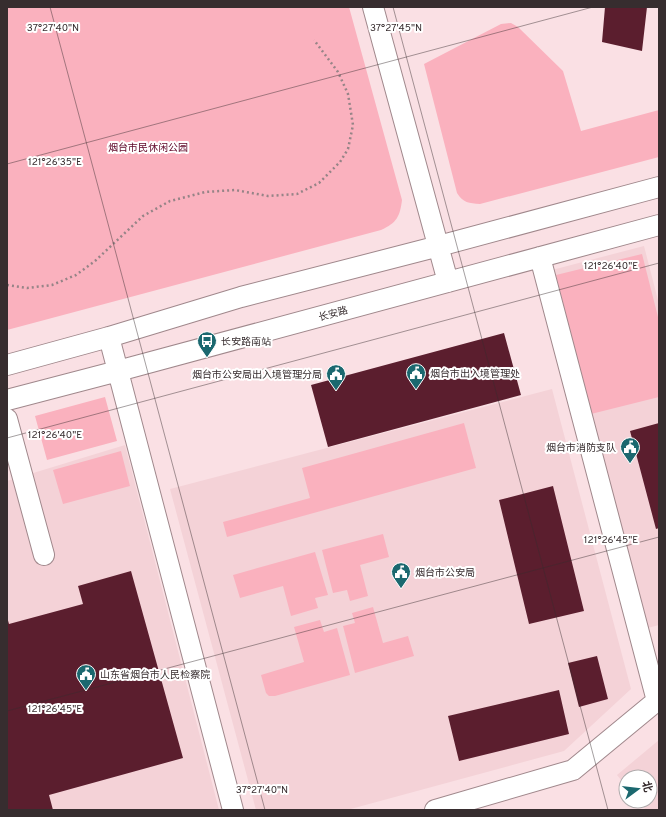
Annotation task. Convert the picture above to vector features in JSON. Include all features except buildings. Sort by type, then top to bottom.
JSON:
[{"type":"street","points":[[373,7],[448,282]]},
{"type":"street","points":[[7,365],[109,338],[241,297],[659,187]]},
{"type":"street","name":"长安路","points":[[7,400],[659,225]]},
{"type":"street","points":[[434,810],[573,770],[658,700],[540,257]]},
{"type":"street","points":[[109,338],[233,810]]},
{"type":"street","points":[[7,419],[44,555]]},
{"type":"path","points":[[7,285],[27,288],[52,285],[76,275],[95,261],[143,216],[170,201],[205,192],[235,190],[268,196],[297,194],[319,183],[340,162],[348,149],[353,125],[348,94],[338,72],[314,40]]},
{"type":"shaded area","name":"烟台市消防支队","points":[[644,246],[659,304],[659,625],[644,629],[552,270]]},
{"type":"shaded area","name":"烟台市公安局","points":[[552,389],[631,689],[564,751],[347,810],[256,810],[170,489]]},
{"type":"shaded area","points":[[125,445],[219,810],[7,810],[7,481]]},
{"type":"shaded area","points":[[659,740],[659,810],[645,809],[658,809],[658,769],[624,769]]},
{"type":"green space","name":"烟台市民休闲公园","points":[[7,7],[349,7],[402,200],[399,215],[391,225],[381,230],[7,330]]},
{"type":"green space","points":[[511,23],[518,27],[563,71],[581,131],[659,110],[659,157],[480,204],[464,201],[457,193],[424,64],[501,24]]},
{"type":"green space","points":[[642,254],[659,321],[659,397],[591,414],[556,275]]},
{"type":"green space","points":[[105,397],[117,441],[47,460],[35,416]]},
{"type":"green space","points":[[464,423],[476,468],[227,537],[223,522],[310,498],[302,468]]},
{"type":"green space","points":[[121,451],[130,486],[63,504],[53,470]]},
{"type":"green space","points":[[383,534],[389,557],[360,565],[368,596],[350,601],[347,590],[333,593],[322,550]]},
{"type":"green space","points":[[315,552],[328,595],[315,598],[318,608],[291,616],[283,586],[240,598],[233,575]]},
{"type":"green space","points":[[373,607],[383,643],[408,636],[414,656],[355,673],[343,626],[355,623],[352,613]]},
{"type":"green space","points":[[320,620],[324,632],[337,628],[350,675],[275,696],[269,696],[266,693],[261,675],[304,662],[294,627]]},
{"type":"place","name":"长安路南站","points":[[207,358]]},
{"type":"place","name":"烟台市出入境管理处","points":[[416,390]]},
{"type":"place","name":"烟台市公安局出入境管理分局","points":[[336,391]]},
{"type":"place","name":"烟台市消防支队","points":[[630,464]]},
{"type":"place","name":"烟台市公安局","points":[[401,589]]},
{"type":"place","name":"山东省烟台市人民检察院","points":[[86,691]]}]
